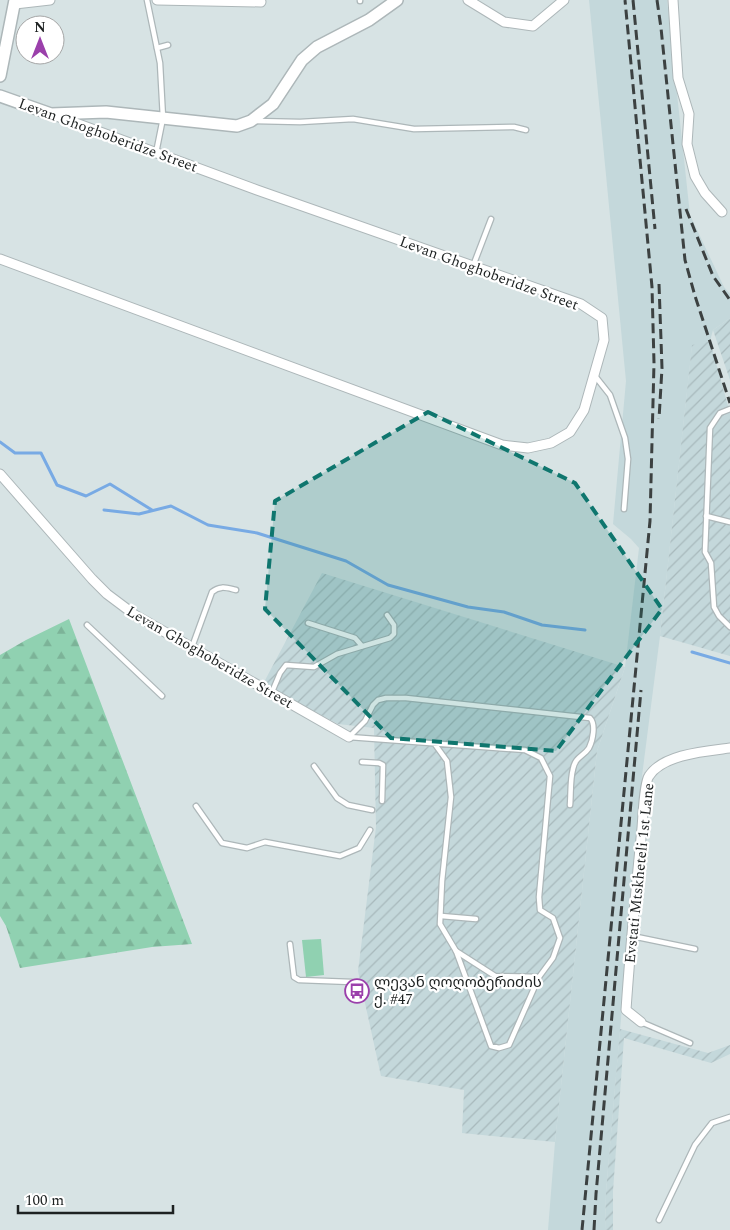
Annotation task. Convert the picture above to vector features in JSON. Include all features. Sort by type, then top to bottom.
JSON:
[{"type":"street","points":[[0,76],[3,50],[15,2],[50,0]]},
{"type":"street","points":[[158,0],[261,1]]},
{"type":"street","points":[[51,114],[106,112],[237,126],[251,121],[273,104],[302,60],[317,47],[369,20],[397,0]]},
{"type":"street","points":[[468,0],[504,22],[533,26],[564,0]]},
{"type":"street","points":[[673,0],[678,78],[689,114],[687,144],[695,176],[705,192],[722,212]]},
{"type":"street","name":"Levan Ghoghoberidze Street","points":[[0,96],[581,304],[602,318],[604,340],[584,410],[570,432],[551,443],[528,448],[502,445],[0,259]]},
{"type":"street","name":"Levan Ghoghoberidze Street","points":[[0,474],[107,594],[135,615],[191,648],[350,737]]},
{"type":"street","name":"Evstati Mtskheteli 1st Lane","points":[[641,1022],[626,1010],[644,802],[649,776],[664,762],[700,752],[730,748]]},
{"type":"lane","points":[[147,0],[160,63],[163,118],[156,153]]},
{"type":"lane","points":[[157,48],[168,45]]},
{"type":"lane","points":[[251,121],[300,122],[353,119],[414,129],[514,127],[526,130]]},
{"type":"lane","points":[[473,266],[492,219]]},
{"type":"lane","points":[[594,374],[610,395],[626,438],[628,459],[624,509]]},
{"type":"lane","points":[[730,408],[720,413],[710,428],[704,552],[711,563],[714,607],[719,616],[730,627]]},
{"type":"lane","points":[[706,516],[730,522]]},
{"type":"lane","points":[[191,648],[212,592],[216,588],[222,587],[236,590]]},
{"type":"lane","points":[[271,693],[280,673],[286,665],[314,667],[337,654],[390,638],[394,634],[394,626],[387,615]]},
{"type":"lane","points":[[308,623],[355,638],[362,646]]},
{"type":"lane","points":[[87,625],[162,696]]},
{"type":"lane","points":[[350,737],[365,721],[373,705],[378,700],[386,698],[406,698],[590,718],[593,721],[593,729],[588,749],[577,759],[573,769],[570,805]]},
{"type":"lane","points":[[350,737],[434,743],[525,750],[541,758],[550,776],[539,897],[540,910],[553,918],[560,938],[553,958],[539,977],[509,1045],[499,1048],[491,1046],[456,951],[440,924],[442,881],[451,797],[447,761],[434,743]]},
{"type":"lane","points":[[362,762],[383,765],[382,801]]},
{"type":"lane","points":[[314,766],[337,798],[348,805],[372,810]]},
{"type":"lane","points":[[196,806],[222,843],[247,848],[265,842],[340,856],[360,848],[370,830]]},
{"type":"lane","points":[[441,916],[476,919]]},
{"type":"lane","points":[[631,936],[695,949]]},
{"type":"lane","points":[[290,944],[294,977],[299,980],[352,982]]},
{"type":"lane","points":[[456,951],[495,976],[539,977]]},
{"type":"lane","points":[[641,1022],[690,1043]]},
{"type":"lane","points":[[659,1220],[694,1145],[712,1123],[730,1117]]},
{"type":"highlighted area","points":[[428,412],[575,483],[662,609],[556,751],[391,738],[265,609],[275,501]]},
{"type":"shaded area","points":[[589,0],[667,0],[690,215],[724,287],[730,294],[730,318],[713,330],[710,341],[692,346],[660,636],[642,776],[606,1192],[605,1230],[548,1230],[555,1142],[597,751],[625,667],[639,548],[613,524],[626,381]]},
{"type":"shaded area","points":[[730,318],[730,380],[713,330]]},
{"type":"shaded area","points":[[710,341],[730,413],[730,656],[660,636],[692,345]]},
{"type":"shaded area","points":[[322,573],[625,667],[597,751],[555,1142],[462,1133],[464,1090],[381,1076],[358,971],[376,827],[374,728],[338,724],[263,684]]},
{"type":"shaded area","points":[[620,1029],[708,1053],[730,1045],[730,1054],[711,1063],[624,1038],[613,1191],[613,1230],[605,1230],[606,1192]]},
{"type":"green space","points":[[69,619],[192,944],[152,947],[20,968],[6,926],[0,916],[0,655]]},
{"type":"green space","points":[[321,939],[324,975],[306,977],[302,940]]},
{"type":"waterway","points":[[0,442],[15,453],[41,453],[57,485],[86,496],[110,484],[152,510]]},
{"type":"waterway","points":[[104,510],[139,514],[171,506],[208,525],[257,533],[346,561],[388,585],[468,607],[504,612],[542,625],[585,630]]},
{"type":"waterway","points":[[692,652],[730,663]]},
{"type":"railway","points":[[582,1230],[650,521],[654,363],[652,287],[625,0]]},
{"type":"railway","points":[[633,0],[655,229]]},
{"type":"railway","points":[[657,0],[685,260],[730,403]]},
{"type":"railway","points":[[686,209],[713,276],[730,300]]},
{"type":"railway","points":[[659,284],[662,368],[659,419]]},
{"type":"railway","points":[[594,1230],[641,690]]},
{"type":"place","name":"ლევან ღოღობერიძის ქ. #47","points":[[357,991]]}]
